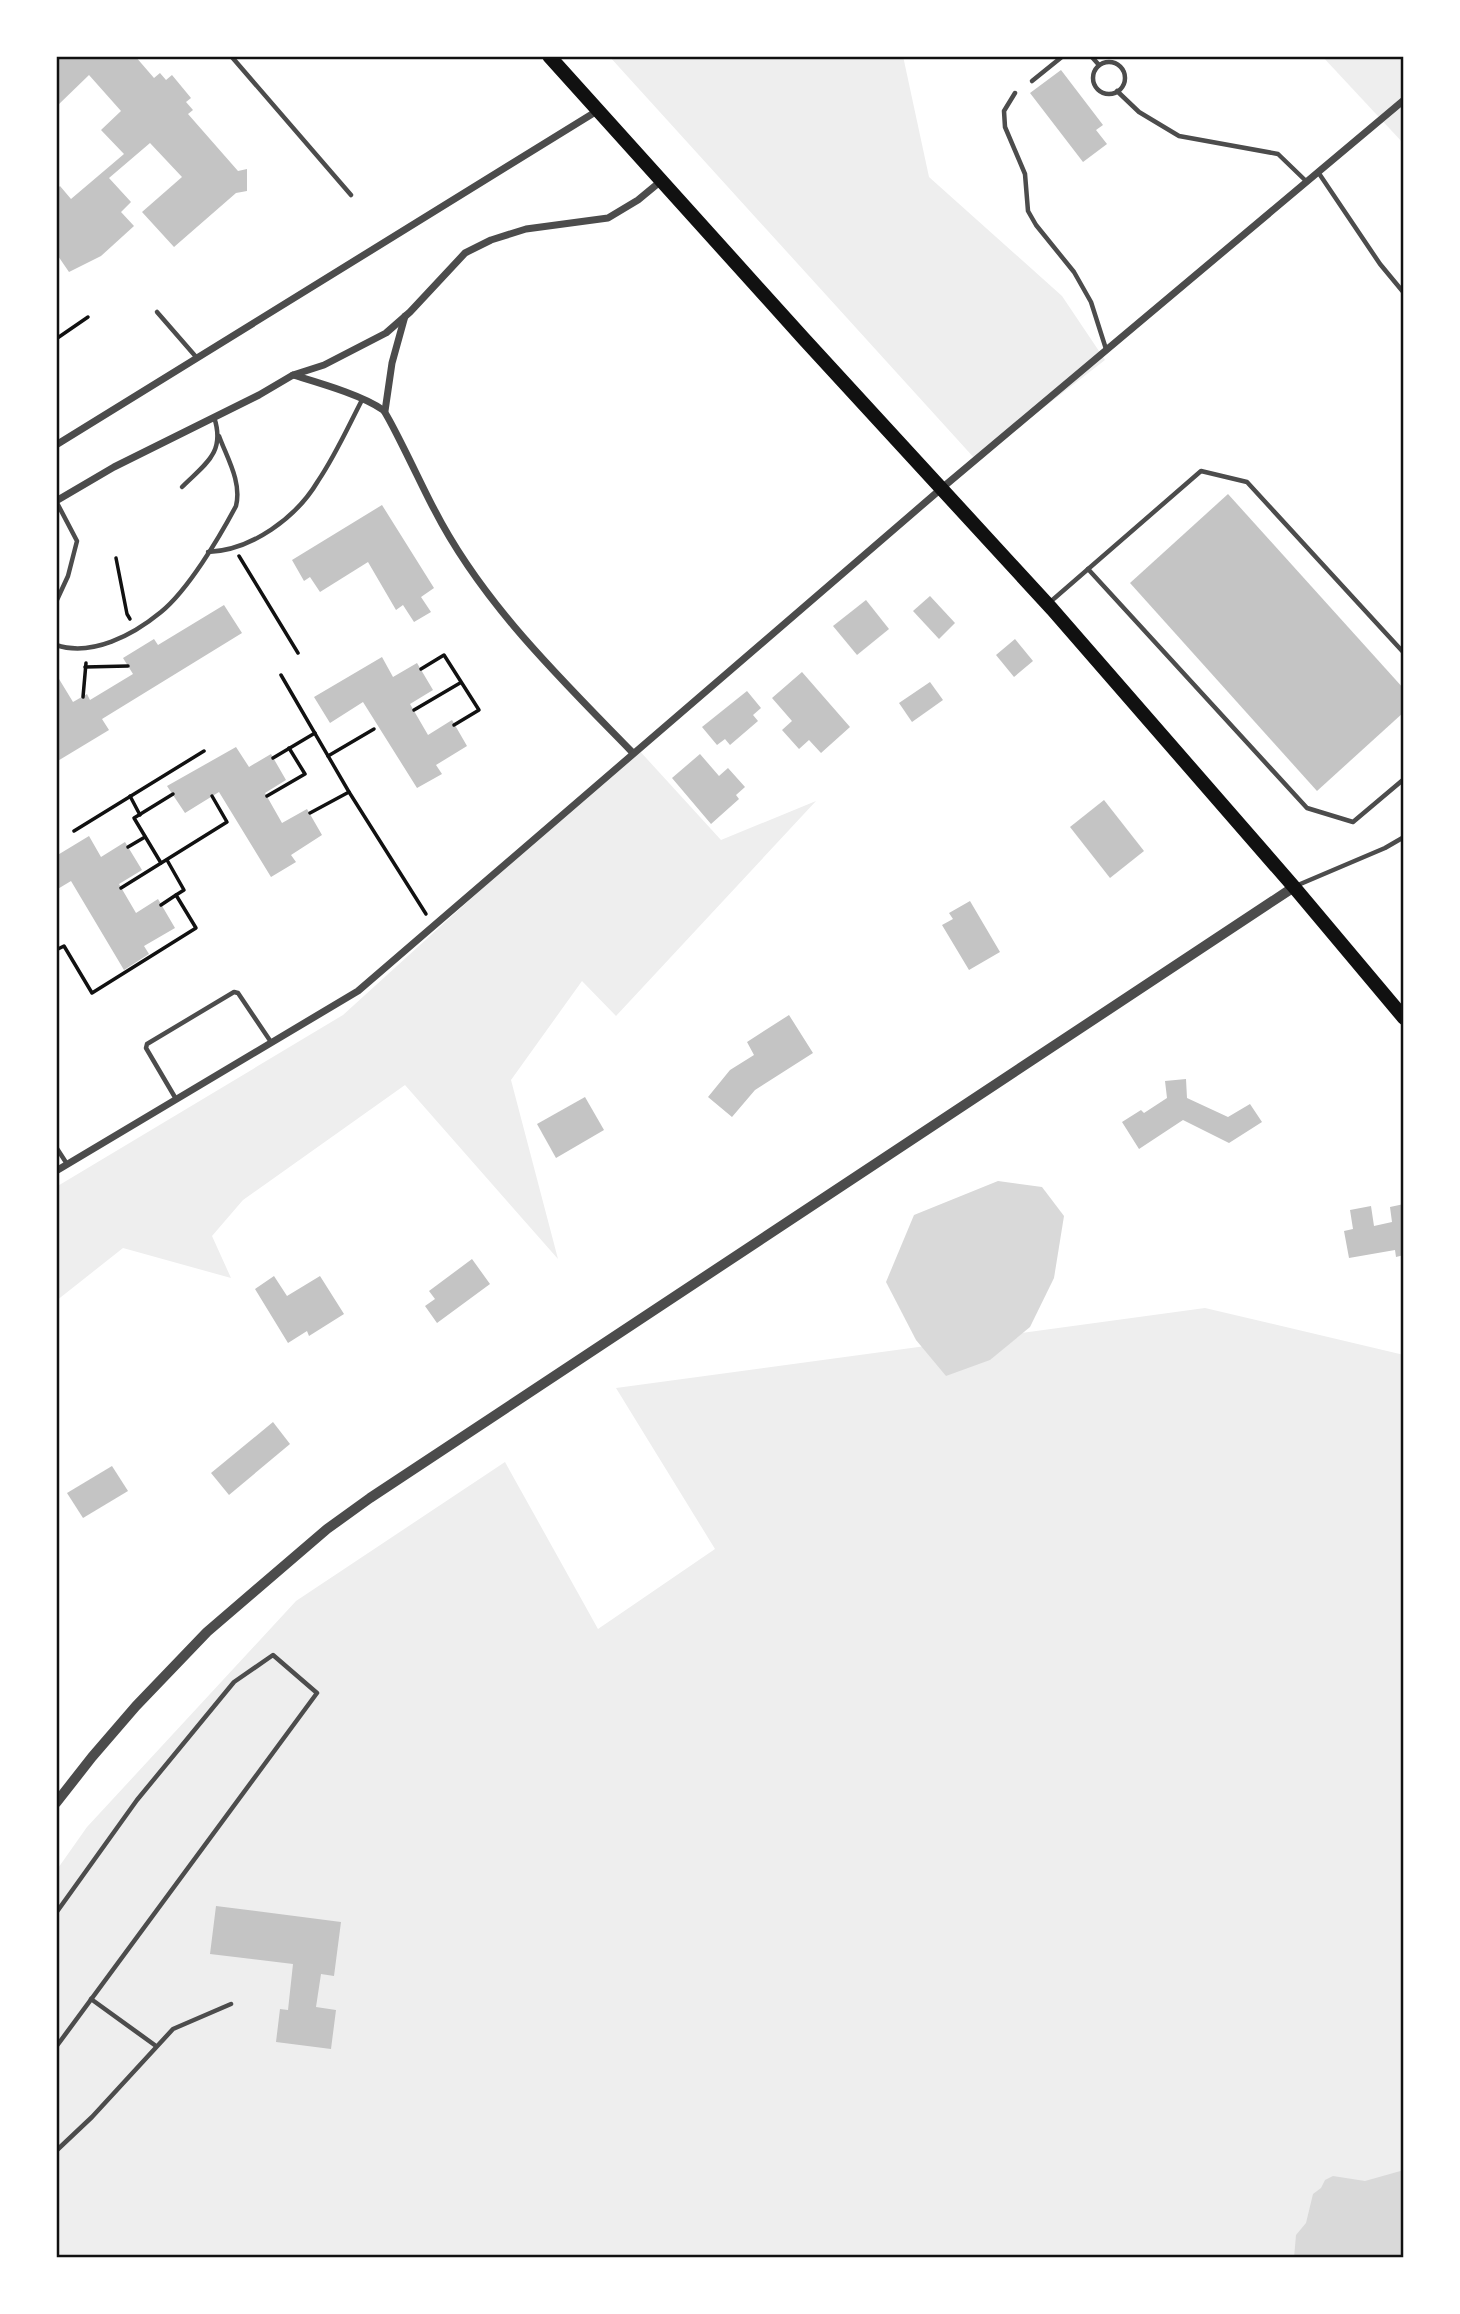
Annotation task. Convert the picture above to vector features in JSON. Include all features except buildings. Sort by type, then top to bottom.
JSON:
[{"type":"main road","points":[[549,56],[803,339],[1048,604],[1404,1018]]},
{"type":"street","points":[[56,1171],[358,990],[942,488],[1404,100]]},
{"type":"street","points":[[56,445],[598,110]]},
{"type":"street","points":[[56,501],[114,467],[214,418],[293,375],[324,365],[386,333],[465,253],[491,240],[526,229],[608,218],[638,200],[661,181]]},
{"type":"street","points":[[405,316],[392,363],[385,411],[443,527],[498,609],[632,752]]},
{"type":"street","points":[[293,375],[385,411]]},
{"type":"street","points":[[56,1803],[92,1757],[207,1632],[327,1530],[372,1496],[1294,887]]},
{"type":"lane","points":[[230,56],[351,195]]},
{"type":"lane","points":[[1032,81],[1063,56]]},
{"type":"lane","points":[[1091,56],[1099,65]]},
{"type":"lane","points":[[1109,62],[1122,68],[1124,83],[1118,91],[1107,93],[1098,89],[1094,74],[1099,65],[1109,62]]},
{"type":"lane","points":[[1118,91],[1139,112],[1179,136],[1278,154],[1306,182]]},
{"type":"lane","points":[[1015,93],[1004,111],[1005,127],[1025,174],[1028,211],[1074,272],[1091,302],[1107,350]]},
{"type":"lane","points":[[1318,172],[1380,264],[1404,293]]},
{"type":"lane","points":[[156,312],[197,358]]},
{"type":"lane","points":[[207,552],[234,549],[265,533],[301,503],[318,483],[362,400]]},
{"type":"lane","points":[[56,645],[78,649],[94,647],[115,640],[136,628],[160,612],[177,595],[207,552],[229,518],[238,496],[237,482],[214,418]]},
{"type":"lane","points":[[182,487],[218,447],[219,436]]},
{"type":"lane","points":[[1048,604],[1201,471],[1247,482],[1404,653]]},
{"type":"lane","points":[[56,501],[77,541],[68,576],[56,602]]},
{"type":"lane","points":[[1088,569],[1307,808],[1353,822],[1404,779]]},
{"type":"lane","points":[[1294,887],[1385,848],[1404,837]]},
{"type":"lane","points":[[176,1100],[146,1048],[147,1044],[234,992],[239,993],[271,1042]]},
{"type":"lane","points":[[56,1147],[67,1164]]},
{"type":"lane","points":[[56,1913],[137,1800],[234,1682],[273,1655],[317,1693],[56,2047]]},
{"type":"lane","points":[[91,1999],[156,2046]]},
{"type":"lane","points":[[56,2151],[77,2133],[173,2029],[231,2004]]},
{"type":"path","points":[[56,339],[88,317]]},
{"type":"path","points":[[234,549],[298,653]]},
{"type":"path","points":[[116,558],[127,614],[136,628]]},
{"type":"path","points":[[421,669],[444,655],[479,710],[454,725]]},
{"type":"path","points":[[83,697],[86,665],[128,666]]},
{"type":"path","points":[[281,675],[349,792],[433,925]]},
{"type":"path","points":[[414,710],[461,682]]},
{"type":"path","points":[[328,756],[374,729]]},
{"type":"path","points":[[273,758],[315,733]]},
{"type":"path","points":[[267,796],[305,774],[289,748]]},
{"type":"path","points":[[74,831],[204,751]]},
{"type":"path","points":[[310,813],[349,792]]},
{"type":"path","points":[[161,863],[134,818],[173,794]]},
{"type":"path","points":[[130,796],[140,815]]},
{"type":"path","points":[[121,888],[227,821],[212,796]]},
{"type":"path","points":[[128,847],[145,837]]},
{"type":"path","points":[[162,905],[184,890],[167,859]]},
{"type":"path","points":[[56,950],[64,946],[92,993],[196,928],[176,895]]},
{"type":"shaded area","points":[[609,56],[903,56],[929,177],[1062,296],[1105,360],[976,460]]},
{"type":"shaded area","points":[[1322,56],[1404,56],[1404,144]]},
{"type":"shaded area","points":[[637,748],[721,840],[816,801],[616,1016],[582,981],[511,1080],[558,1259],[405,1085],[243,1200],[212,1236],[231,1278],[123,1248],[56,1301],[56,1187],[343,1015]]},
{"type":"shaded area","points":[[998,1181],[1042,1187],[1064,1216],[1054,1278],[1030,1327],[990,1360],[946,1376],[916,1340],[886,1282],[914,1215]]},
{"type":"shaded area","points":[[1205,1308],[1404,1355],[1404,2258],[56,2258],[56,1871],[87,1827],[296,1601],[505,1462],[598,1629],[715,1549],[616,1388]]},
{"type":"shaded area","points":[[1404,2170],[1404,2254],[1389,2258],[1294,2258],[1296,2235],[1306,2223],[1313,2194],[1321,2188],[1325,2180],[1333,2176],[1365,2181]]}]
